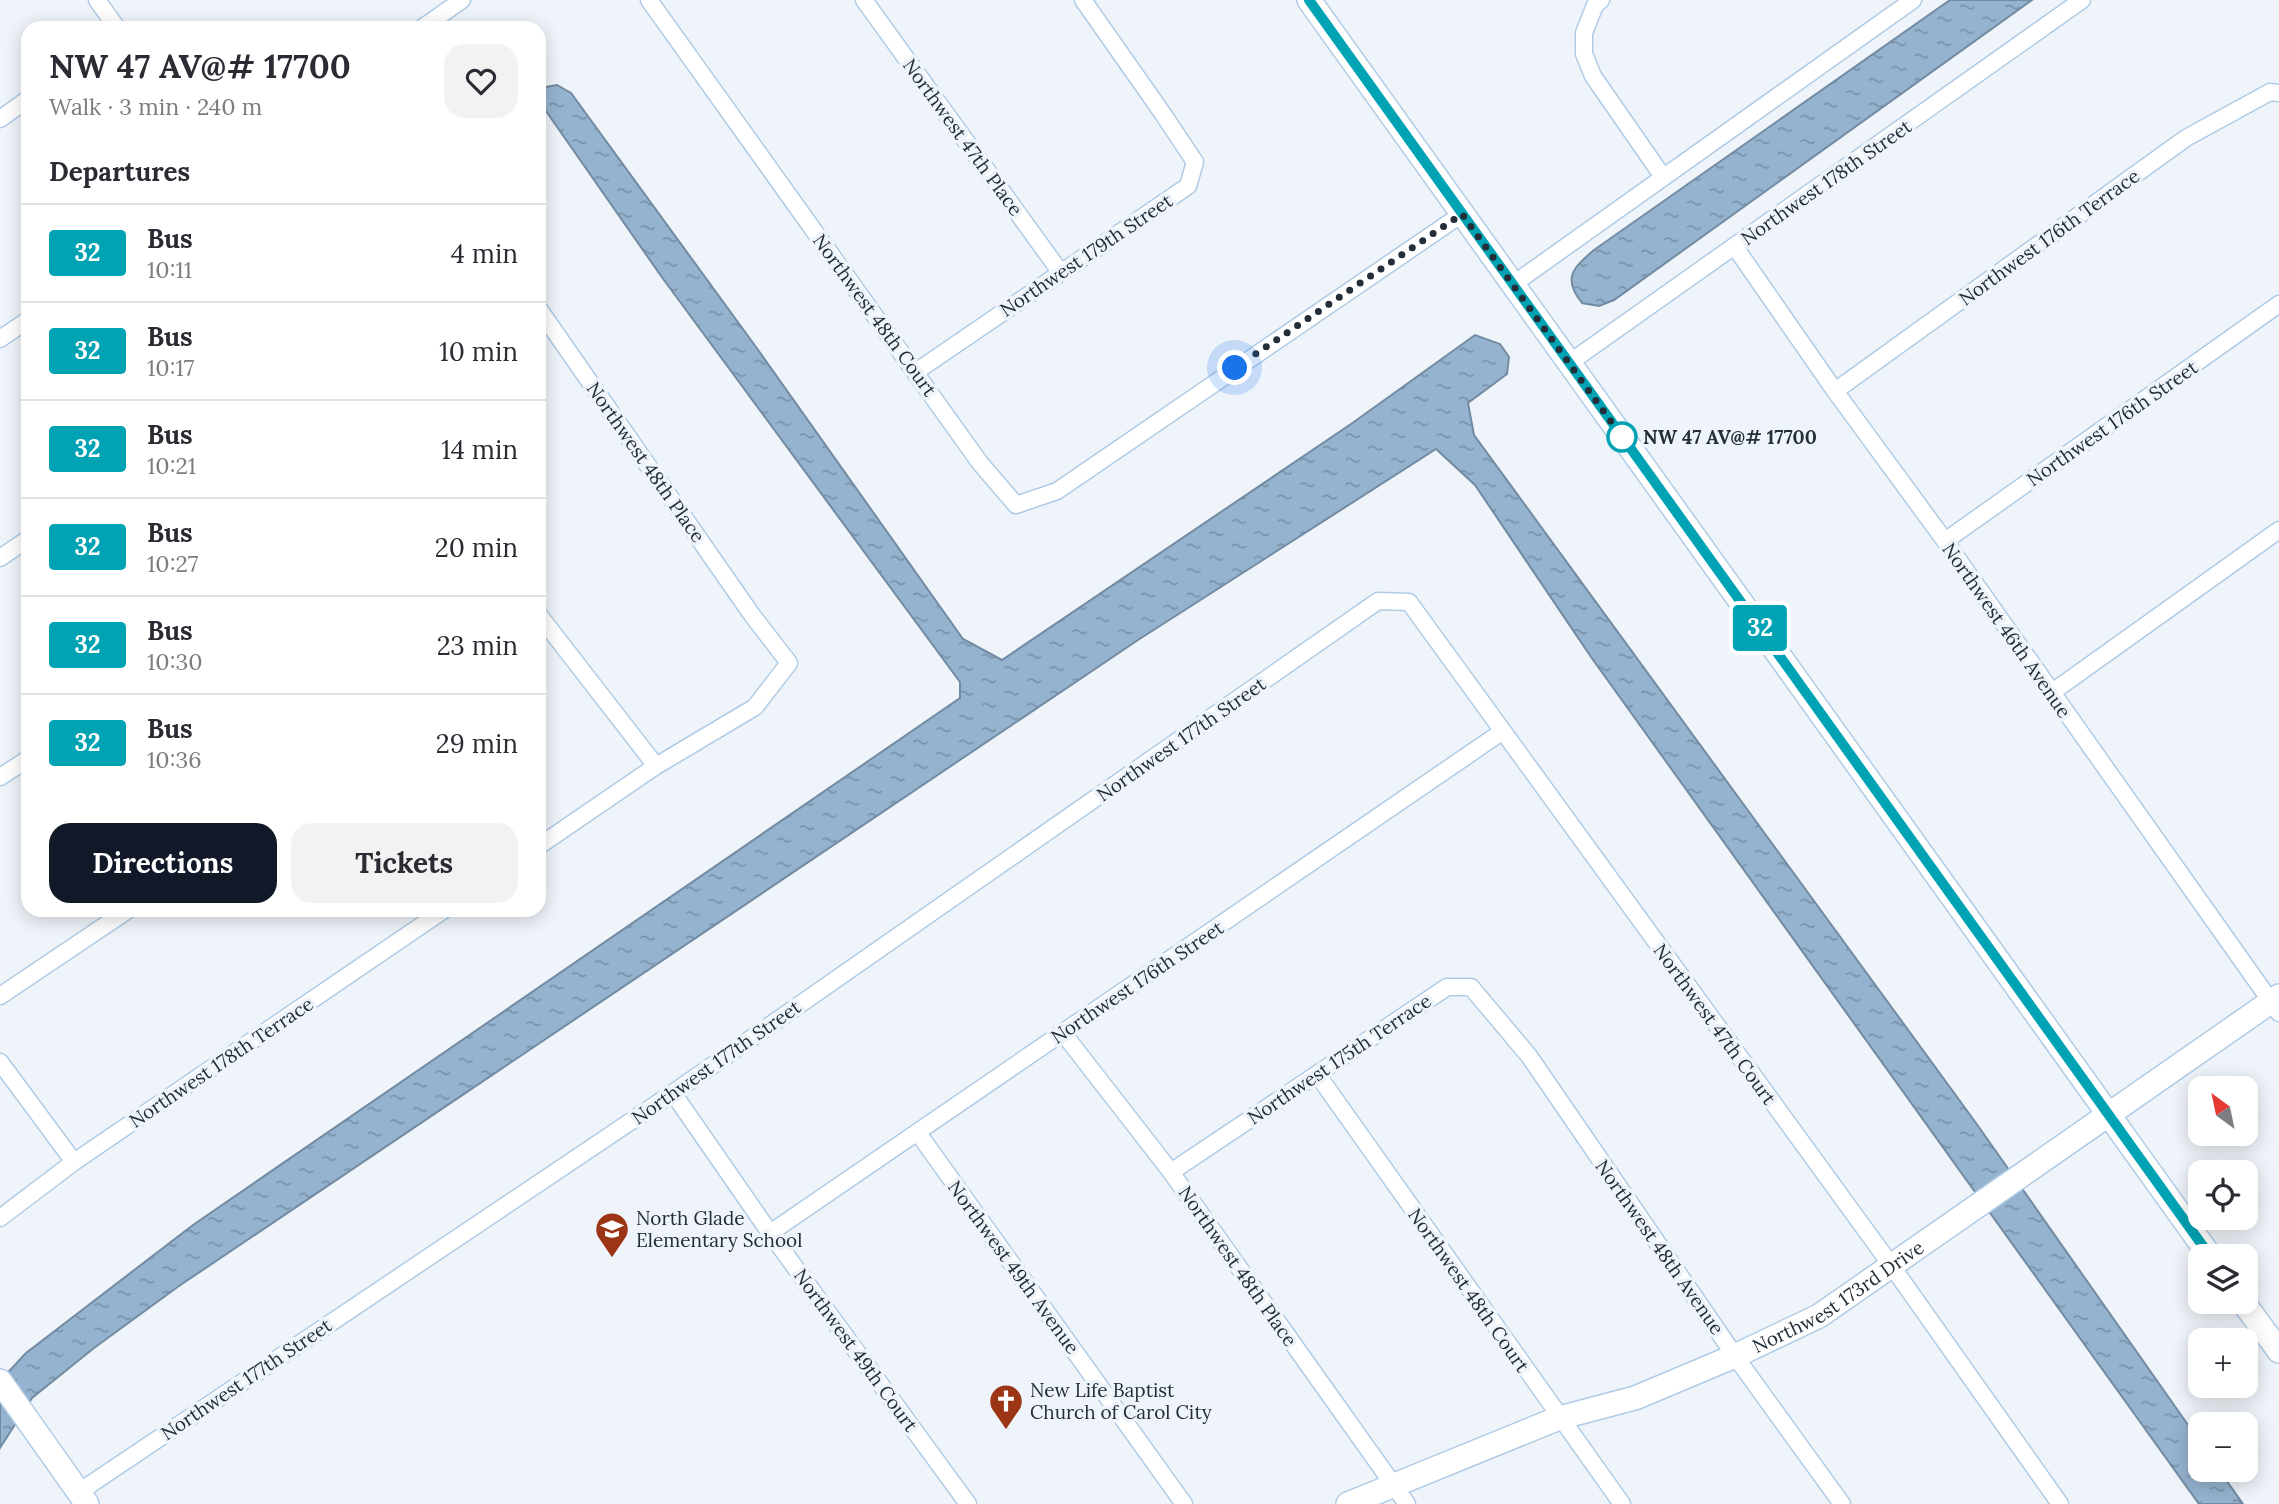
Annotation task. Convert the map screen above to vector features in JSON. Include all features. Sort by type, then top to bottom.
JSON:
[{"type":"main road","points":[[1309,0],[2201,1244]]},
{"type":"main road","name":"Northwest 173rd Drive","points":[[1348,1504],[1559,1418],[1635,1398],[1735,1356],[1819,1316],[2107,1114],[2276,1004]]},
{"type":"main road","points":[[2252,1314],[2279,1351]]},
{"type":"main road","points":[[0,1381],[83,1498]]},
{"type":"street","points":[[97,0],[112,21]]},
{"type":"street","points":[[432,21],[462,0]]},
{"type":"street","name":"Northwest 48th Court","points":[[649,0],[917,371],[980,463],[1016,505],[1057,491],[1462,214]]},
{"type":"street","name":"Northwest 47th Place","points":[[864,0],[1061,273]]},
{"type":"street","name":"Northwest 179th Street","points":[[917,371],[1188,186],[1195,162],[1083,0]]},
{"type":"street","points":[[1601,0],[1595,5],[1584,33],[1584,54],[1593,76],[1663,177]]},
{"type":"street","points":[[1513,285],[1913,0]]},
{"type":"street","name":"Northwest 178th Street","points":[[1569,363],[2082,0]]},
{"type":"street","name":"Northwest 176th Terrace","points":[[1835,391],[2186,138],[2275,93]]},
{"type":"street","points":[[0,119],[21,104]]},
{"type":"street","name":"Northwest 46th Avenue","points":[[1735,247],[1835,391],[2276,1004]]},
{"type":"street","name":"Northwest 176th Street","points":[[1945,541],[2279,304]]},
{"type":"street","name":"Northwest 48th Place","points":[[546,319],[752,615],[789,663],[755,707],[656,766]]},
{"type":"street","points":[[0,339],[21,325]]},
{"type":"street","points":[[2051,693],[2279,530]]},
{"type":"street","points":[[0,558],[21,544]]},
{"type":"street","name":"Northwest 47th Court","points":[[1347,624],[1378,601],[1409,602],[1891,1265],[2060,1504]]},
{"type":"street","name":"Northwest 177th Street","points":[[83,1498],[673,1093],[1347,624]]},
{"type":"street","points":[[546,630],[656,766],[546,841]]},
{"type":"street","name":"Northwest 176th Street","points":[[770,1233],[1503,731]]},
{"type":"street","points":[[0,777],[21,764]]},
{"type":"street","points":[[0,996],[118,917]]},
{"type":"street","name":"Northwest 178th Terrace","points":[[0,1218],[74,1162],[434,917]]},
{"type":"street","name":"Northwest 175th Terrace","points":[[1171,1172],[1447,987],[1471,986],[1529,1056]]},
{"type":"street","name":"Northwest 48th Place","points":[[1063,1033],[1171,1172],[1407,1504]]},
{"type":"street","name":"Northwest 48th Avenue","points":[[1529,1056],[1735,1356],[1842,1504]]},
{"type":"street","points":[[0,1062],[74,1162]]},
{"type":"street","name":"Northwest 48th Court","points":[[1317,1074],[1622,1504]]},
{"type":"street","name":"Northwest 49th Court","points":[[673,1093],[770,1233],[968,1504]]},
{"type":"street","name":"Northwest 49th Avenue","points":[[918,1133],[1184,1504]]},
{"type":"water","points":[[1950,0],[2032,0],[1614,300],[1599,306],[1582,303],[1572,287],[1571,280],[1580,262],[1594,250]]},
{"type":"water","points":[[557,85],[571,93],[756,347],[963,639],[1002,660],[1351,424],[1475,335],[1500,344],[1509,357],[1507,374],[1468,403],[1474,435],[1976,1123],[2188,1425],[2188,1482],[2227,1482],[2243,1504],[2199,1504],[1591,657],[1475,485],[1436,449],[1138,640],[179,1286],[94,1348],[32,1398],[0,1448],[0,1381],[26,1353],[193,1225],[960,698],[960,682],[661,276],[546,111],[546,87]]},
{"type":"bus line","name":"32","points":[[1309,0],[2201,1244]]},
{"type":"place","name":"NW 47 AV@# 17700","points":[[1622,437]]},
{"type":"place","name":"North Glade Elementary School","points":[[612,1259]]},
{"type":"place","name":"New Life Baptist Church of Carol City","points":[[1006,1431]]},
{"type":"route","points":[[1235,368],[1462,214],[1622,437]]}]
